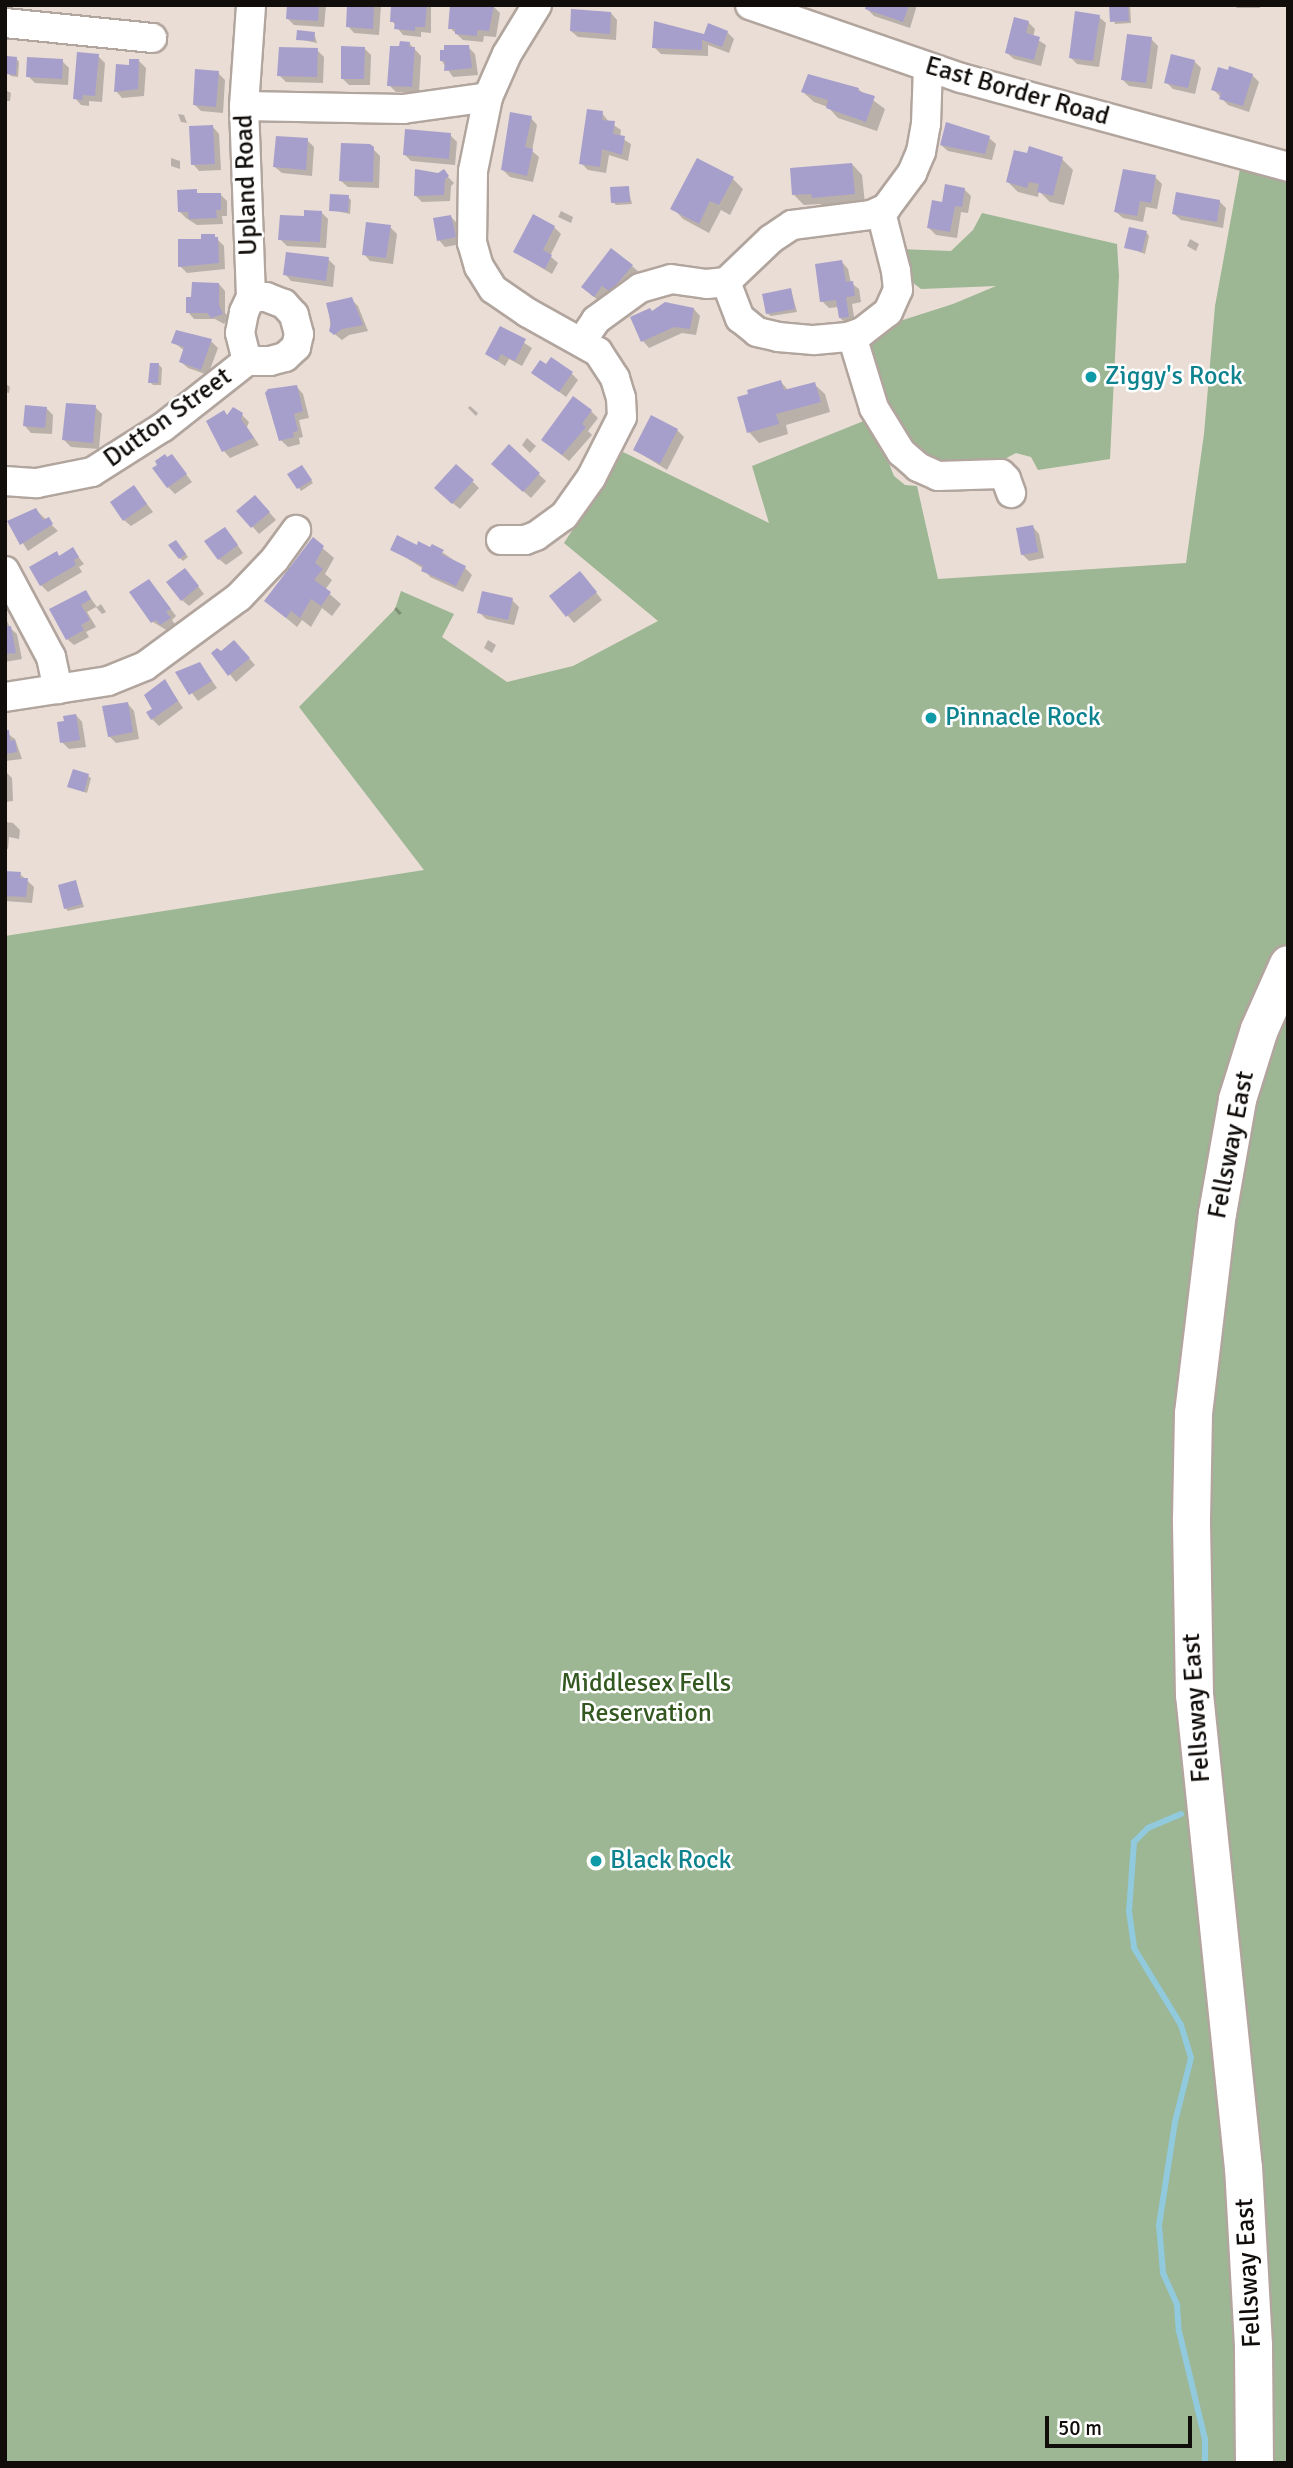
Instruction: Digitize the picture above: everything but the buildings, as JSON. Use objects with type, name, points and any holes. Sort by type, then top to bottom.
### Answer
[{"type":"main road","name":"Fellsway East","points":[[1254,2463],[1253,2345],[1243,2168],[1194,1695],[1192,1439],[1203,1314],[1237,1099],[1259,1029],[1288,964]]},
{"type":"street","name":"Upland Road","points":[[247,361],[241,343],[240,326],[251,297],[244,106],[251,5]]},
{"type":"street","points":[[501,540],[525,540],[536,536],[564,516],[592,478],[620,423],[622,405],[610,367],[598,352],[510,301],[486,282],[472,243],[471,202],[475,151],[488,97],[508,54],[537,5]]},
{"type":"street","name":"East Border Road","points":[[750,5],[928,68],[1287,163]]},
{"type":"street","points":[[5,23],[152,38]]},
{"type":"street","points":[[582,341],[596,320],[640,288],[671,279],[707,284],[726,282],[771,239],[792,225],[881,212],[892,202],[917,164],[926,124],[928,68]]},
{"type":"street","points":[[244,106],[403,109],[488,97]]},
{"type":"street","points":[[726,282],[740,318],[757,331],[803,340],[852,336],[888,312],[898,290],[881,212]]},
{"type":"street","points":[[247,361],[270,361],[285,357],[296,347],[299,334],[294,316],[284,304],[265,297],[251,297]]},
{"type":"street","points":[[852,336],[874,408],[901,452],[918,467],[937,476],[1001,474],[1011,493]]},
{"type":"street","name":"Dutton Street","points":[[5,481],[37,483],[92,472],[163,427],[247,361]]},
{"type":"street","points":[[5,697],[108,681],[145,666],[239,597],[275,559],[296,530]]},
{"type":"street","points":[[5,571],[51,657],[58,689]]},
{"type":"green space","name":"Middlesex Fells Reservation","points":[[1240,169],[1288,183],[1288,2463],[5,2463],[5,936],[424,870],[299,707],[395,609],[401,591],[454,614],[442,637],[507,682],[573,666],[658,621],[564,543],[623,452],[769,523],[752,466],[871,418],[894,476],[905,485],[917,486],[938,579],[1186,563],[1204,434],[1215,306]]},
{"type":"green space","points":[[982,213],[1117,244],[1119,276],[1110,459],[1038,470],[1031,457],[1016,453],[999,462],[922,466],[904,450],[863,340],[878,328],[953,304],[996,286],[921,289],[907,278],[899,249],[951,251],[973,230]]},
{"type":"waterway","points":[[1181,1814],[1148,1828],[1134,1842],[1129,1911],[1134,1948],[1181,2025],[1191,2058],[1175,2122],[1159,2225],[1163,2273],[1177,2305],[1179,2331],[1205,2439],[1205,2463]]},
{"type":"place","name":"Ziggy's Rock","points":[[1091,377]]},
{"type":"place","name":"Pinnacle Rock","points":[[931,718]]},
{"type":"place","name":"Black Rock","points":[[596,1861]]}]
